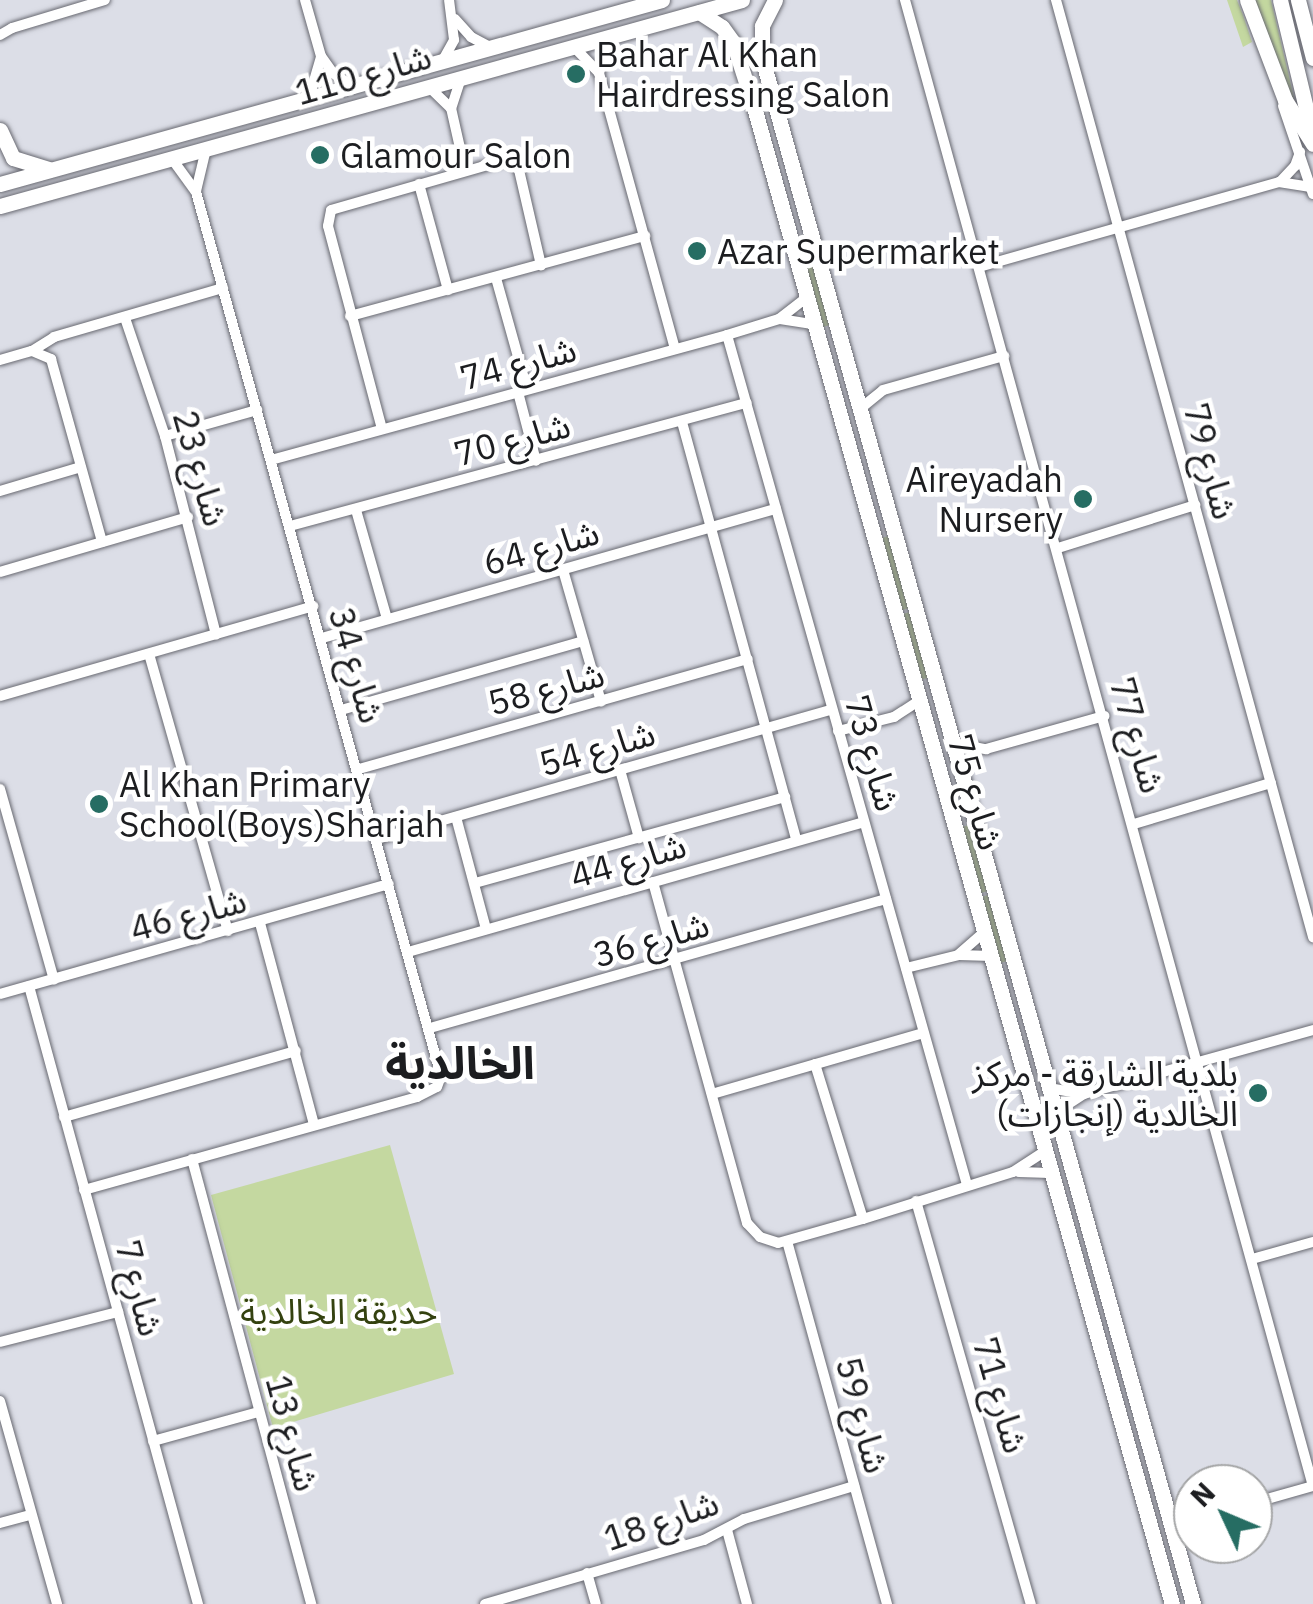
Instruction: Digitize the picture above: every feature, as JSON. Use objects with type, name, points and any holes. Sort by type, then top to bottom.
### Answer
[{"type":"street","points":[[0,35],[6,27],[105,0]]},
{"type":"street","points":[[305,0],[321,56],[333,73],[352,86]]},
{"type":"street","points":[[442,60],[454,40],[449,0]]},
{"type":"street","name":"شارع 110","points":[[0,184],[662,0]]},
{"type":"street","name":"شارع 110","points":[[0,206],[742,0]]},
{"type":"street","points":[[699,12],[722,27],[733,42],[745,30],[760,35],[776,0]]},
{"type":"street","name":"شارع 77","points":[[905,0],[1313,1486]]},
{"type":"street","name":"شارع 79","points":[[1056,0],[1313,937]]},
{"type":"street","points":[[1248,0],[1276,76],[1309,145]]},
{"type":"street","points":[[1279,182],[1312,190],[1309,145],[1280,0]]},
{"type":"street","points":[[1298,0],[1313,58]]},
{"type":"street","points":[[454,18],[471,36],[492,48]]},
{"type":"street","name":"شارع 75","points":[[760,35],[762,58],[1173,1533]]},
{"type":"street","points":[[600,73],[611,36]]},
{"type":"street","name":"شارع 75","points":[[733,42],[816,325],[1172,1604]]},
{"type":"street","points":[[574,47],[600,73],[675,348]]},
{"type":"street","points":[[309,98],[321,56]]},
{"type":"street","points":[[461,78],[451,108],[465,170]]},
{"type":"street","points":[[429,87],[451,108]]},
{"type":"street","points":[[0,130],[14,158],[52,170],[56,180],[34,188],[28,198]]},
{"type":"street","points":[[979,266],[1279,182],[1309,145]]},
{"type":"street","name":"شارع 34","points":[[196,192],[206,148]]},
{"type":"street","name":"شارع 34","points":[[84,1190],[433,1090],[440,1072],[196,192],[172,159]]},
{"type":"street","points":[[382,429],[350,316],[328,215],[336,207],[491,163],[510,167],[520,178],[541,265]]},
{"type":"street","points":[[419,184],[448,290]]},
{"type":"street","points":[[350,316],[646,236]]},
{"type":"street","points":[[496,278],[536,461]]},
{"type":"street","points":[[0,360],[32,351],[54,337],[223,288]]},
{"type":"street","name":"شارع 74","points":[[271,460],[728,335],[780,319],[807,297]]},
{"type":"street","name":"شارع 23","points":[[124,318],[165,436],[216,635]]},
{"type":"street","name":"شارع 74","points":[[780,319],[816,325]]},
{"type":"street","name":"شارع 73","points":[[728,335],[967,1185]]},
{"type":"street","points":[[32,351],[51,359],[102,542]]},
{"type":"street","points":[[829,372],[841,382],[850,404],[861,408],[882,390],[1004,356]]},
{"type":"street","points":[[853,380],[882,390]]},
{"type":"street","name":"شارع 70","points":[[290,526],[747,403]]},
{"type":"street","points":[[165,436],[257,410]]},
{"type":"street","points":[[682,422],[797,840]]},
{"type":"street","points":[[0,491],[81,467]]},
{"type":"street","points":[[1058,548],[1194,505]]},
{"type":"street","name":"شارع 64","points":[[322,638],[776,509]]},
{"type":"street","points":[[356,510],[387,619]]},
{"type":"street","points":[[0,572],[188,517]]},
{"type":"street","points":[[563,570],[601,702]]},
{"type":"street","points":[[0,696],[312,606]]},
{"type":"street","points":[[341,710],[584,641]]},
{"type":"street","points":[[149,654],[228,932]]},
{"type":"street","name":"شارع 58","points":[[358,769],[748,659]]},
{"type":"street","points":[[838,731],[894,717],[920,700],[932,706],[941,729],[953,740],[986,748]]},
{"type":"street","name":"شارع 54","points":[[377,839],[832,710]]},
{"type":"street","points":[[961,768],[986,748],[1104,716]]},
{"type":"street","points":[[894,717],[925,720]]},
{"type":"street","points":[[620,770],[639,838]]},
{"type":"street","points":[[1134,824],[1271,783]]},
{"type":"street","points":[[0,789],[54,980]]},
{"type":"street","points":[[475,883],[786,798]]},
{"type":"street","points":[[456,817],[486,930]]},
{"type":"street","name":"شارع 44","points":[[408,952],[864,822]]},
{"type":"street","points":[[652,882],[748,1223],[768,1242],[787,1241],[1014,1172],[1045,1152],[1057,1158],[1067,1185],[1078,1192]]},
{"type":"street","name":"شارع 46","points":[[0,994],[389,884]]},
{"type":"street","name":"شارع 36","points":[[430,1028],[886,899]]},
{"type":"street","points":[[260,922],[314,1125]]},
{"type":"street","points":[[959,954],[984,932]]},
{"type":"street","points":[[906,968],[959,954],[991,956]]},
{"type":"street","name":"شارع 7","points":[[29,986],[198,1604]]},
{"type":"street","points":[[1028,1082],[1036,1085],[1046,1110],[1056,1112],[1084,1094],[1313,1030]]},
{"type":"street","points":[[712,1094],[923,1033]]},
{"type":"street","points":[[64,1116],[296,1051]]},
{"type":"street","points":[[815,1064],[863,1219]]},
{"type":"street","points":[[1049,1088],[1084,1094]]},
{"type":"street","name":"شارع 13","points":[[192,1160],[311,1604]]},
{"type":"street","points":[[1014,1172],[1050,1174]]},
{"type":"street","name":"شارع 71","points":[[916,1202],[1032,1604]]},
{"type":"street","name":"شارع 59","points":[[787,1241],[887,1604]]},
{"type":"street","points":[[1252,1258],[1313,1242]]},
{"type":"street","points":[[0,1342],[118,1312]]},
{"type":"street","points":[[0,1400],[57,1604]]},
{"type":"street","points":[[153,1441],[258,1412]]},
{"type":"street","name":"شارع 18","points":[[489,1603],[854,1486]]},
{"type":"street","points":[[1273,1498],[1313,1486]]},
{"type":"street","points":[[1142,1495],[1154,1504],[1162,1533],[1173,1533]]},
{"type":"street","points":[[0,1523],[30,1515]]},
{"type":"street","points":[[726,1530],[747,1604]]},
{"type":"street","name":"شارع 75","points":[[1182,1564],[1193,1604]]},
{"type":"street","points":[[588,1574],[596,1604]]},
{"type":"green space","points":[[1227,0],[1237,0],[1243,15],[1252,42],[1243,47]]},
{"type":"green space","points":[[1255,0],[1271,0],[1298,115]]},
{"type":"green space","points":[[812,259],[830,325],[823,327],[805,261]]},
{"type":"green space","points":[[889,536],[909,608],[902,610],[882,538]]},
{"type":"green space","points":[[910,612],[928,678],[922,679],[903,614]]},
{"type":"green space","points":[[969,825],[988,891],[981,893],[962,827]]},
{"type":"green space","points":[[988,895],[1007,961],[1000,963],[982,897]]},
{"type":"green space","name":"حديقة الخالدية","points":[[390,1145],[454,1374],[273,1428],[211,1195]]},
{"type":"place","name":"Bahar Al Khan Hairdressing Salon","points":[[576,74]]},
{"type":"place","name":"Glamour Salon","points":[[320,155]]},
{"type":"place","name":"Azar Supermarket","points":[[697,251]]},
{"type":"place","name":"Aireyadah Nursery","points":[[1083,499]]},
{"type":"place","name":"Al Khan Primary School(Boys)Sharjah","points":[[99,804]]},
{"type":"place","name":"بلدية الشارقة - مركز الخالدية (إنجازات)","points":[[1258,1093]]},
{"type":"district","name":"الخالدية","points":[[460,1063]]}]
